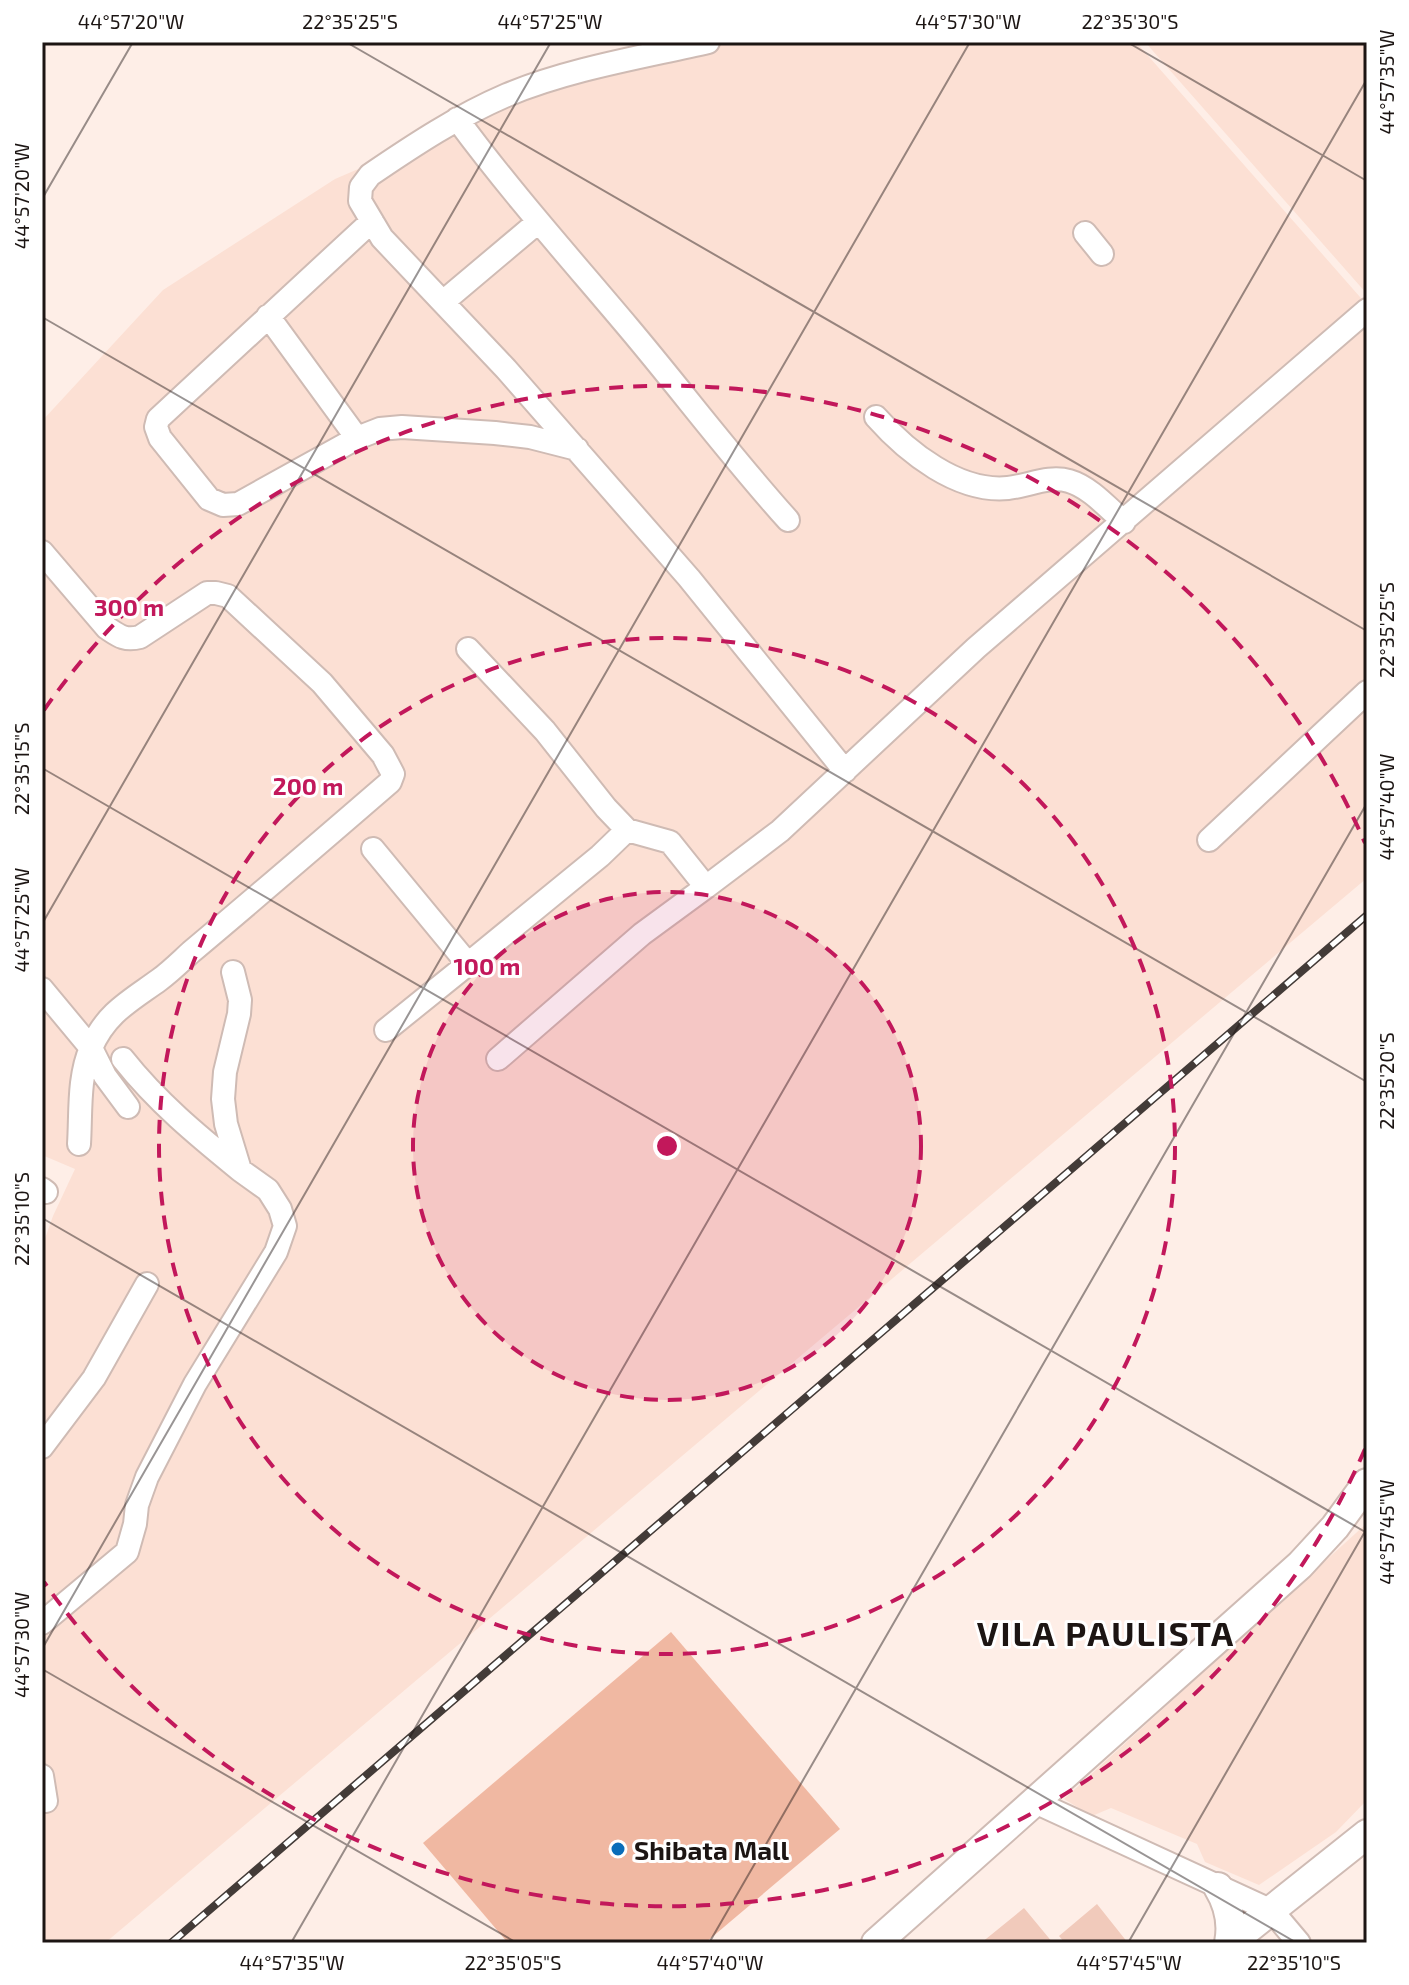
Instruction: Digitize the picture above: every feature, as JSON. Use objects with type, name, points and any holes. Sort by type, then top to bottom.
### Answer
[{"type":"main road","points":[[876,1943],[1300,1565],[1335,1527],[1367,1483]]},
{"type":"main road","points":[[1229,1943],[1367,1834]]},
{"type":"main road","points":[[1218,1887],[1229,1910],[1229,1943]]},
{"type":"street","points":[[708,42],[550,80],[509,95],[457,119],[370,175],[361,187],[360,201],[382,238],[577,449],[689,578],[845,771]]},
{"type":"street","points":[[457,119],[506,186],[788,520]]},
{"type":"street","points":[[372,221],[158,419],[156,427],[160,438],[209,499],[223,505],[238,504],[357,438],[380,429],[455,429],[530,437],[577,449]]},
{"type":"street","points":[[443,302],[538,222]]},
{"type":"street","points":[[1085,233],[1102,254]]},
{"type":"street","points":[[498,1059],[642,934],[780,831],[976,648],[1367,310]]},
{"type":"street","points":[[268,316],[357,438]]},
{"type":"street","points":[[876,417],[912,453],[967,482],[995,489],[1044,480],[1069,481],[1090,492],[1124,522]]},
{"type":"street","points":[[42,552],[107,628],[120,637],[140,637],[207,593],[228,596],[322,683],[383,755],[393,774],[390,782],[158,980],[125,1002],[110,1017],[91,1048],[82,1081],[79,1144]]},
{"type":"street","points":[[468,649],[545,731],[627,830],[670,842],[706,887]]},
{"type":"street","points":[[1209,840],[1367,692]]},
{"type":"street","points":[[386,1030],[600,856],[627,830]]},
{"type":"street","points":[[373,849],[468,964]]},
{"type":"street","points":[[233,972],[240,1000],[239,1014],[225,1072],[223,1099],[226,1124],[240,1170]]},
{"type":"street","points":[[42,989],[91,1048],[105,1076],[128,1107]]},
{"type":"street","points":[[42,1623],[127,1552],[137,1505],[147,1477],[195,1384],[276,1252],[285,1226],[280,1209],[268,1190],[179,1121],[149,1092],[123,1059]]},
{"type":"street","points":[[42,1447],[94,1378],[147,1284]]},
{"type":"street","points":[[42,1776],[46,1801]]},
{"type":"street","points":[[1035,1802],[1272,1911],[1299,1943]]},
{"type":"shaded area","points":[[654,42],[1136,42],[1367,305],[1367,878],[105,1943],[42,1943],[42,1247],[75,1169],[42,1155],[42,421],[163,290],[335,179]]},
{"type":"shaded area","points":[[1145,42],[1367,42],[1367,294]]},
{"type":"shaded area","points":[[1367,1523],[1367,1800],[1336,1832],[1259,1885],[1205,1862],[1197,1844],[1111,1808],[1092,1816],[1064,1799]]},
{"type":"shaded area","points":[[1097,1904],[1128,1943],[1065,1943],[1059,1936]]},
{"type":"shaded area","points":[[1024,1908],[1053,1943],[981,1943]]},
{"type":"building","points":[[671,1632],[840,1829],[705,1943],[508,1943],[423,1843]]},
{"type":"railway","points":[[171,1943],[1367,915]]},
{"type":"place","name":"Shibata Mall","points":[[618,1849]]},
{"type":"district","name":"VILA PAULISTA","points":[[1106,1632]]}]
